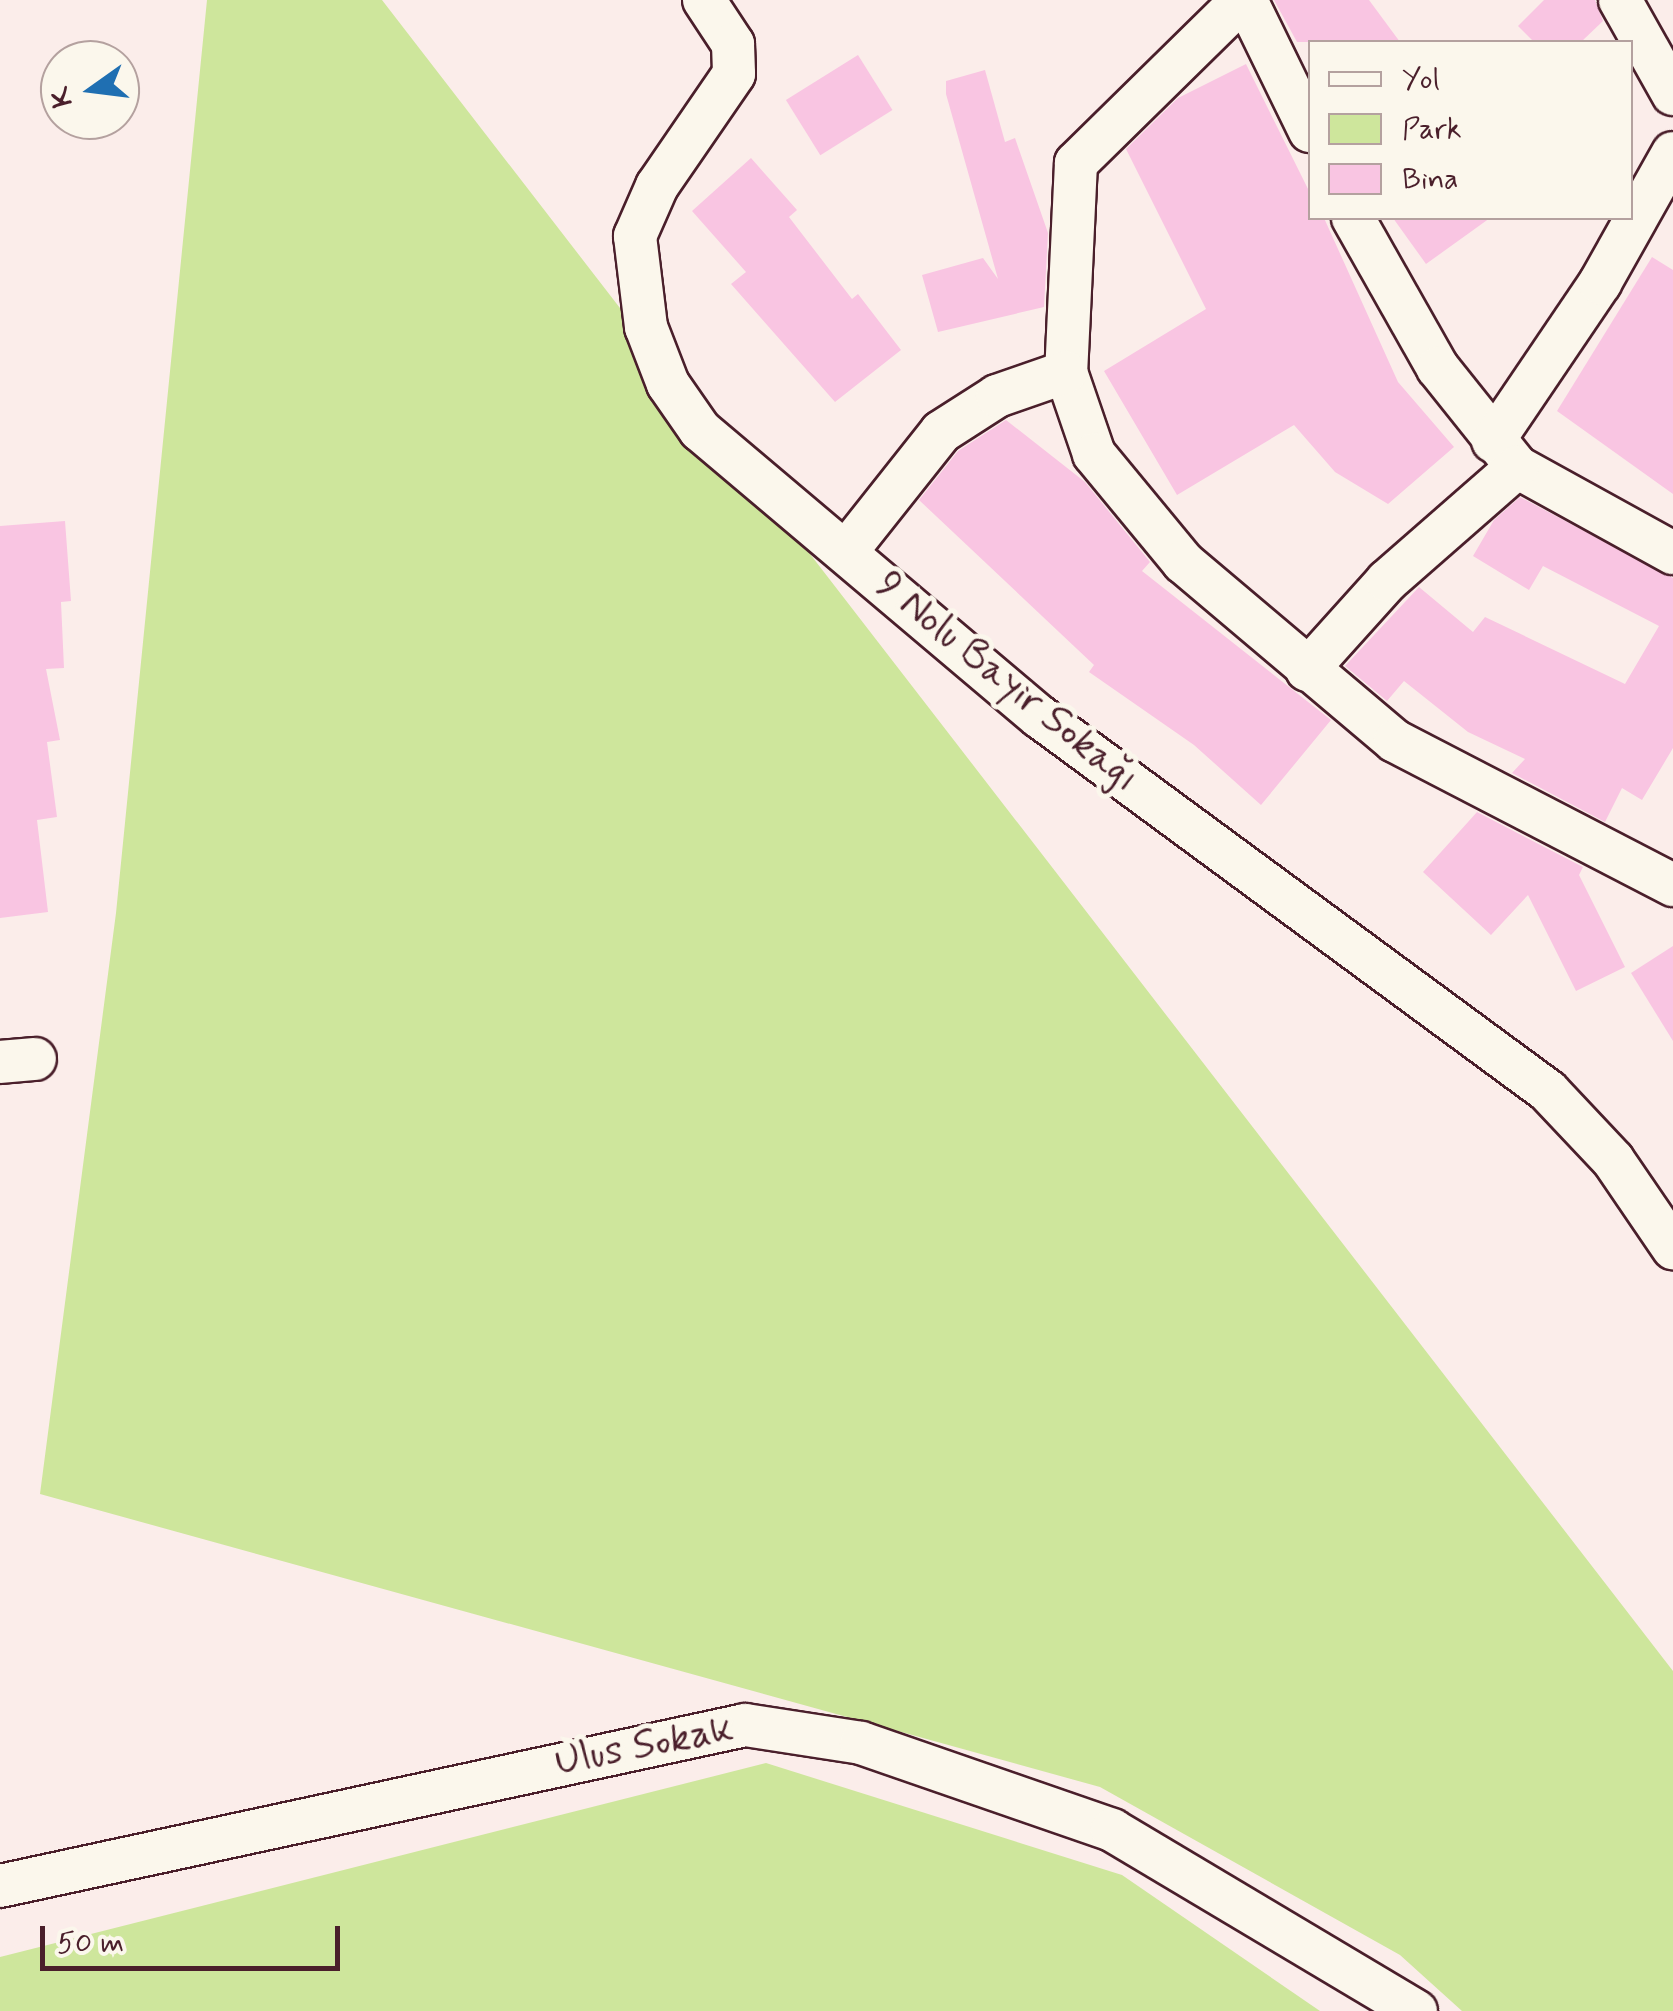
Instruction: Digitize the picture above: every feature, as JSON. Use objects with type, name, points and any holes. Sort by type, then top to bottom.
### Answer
[{"type":"street","name":"9 Nolu Bayir Sokağı","points":[[704,0],[733,44],[734,74],[656,186],[635,236],[646,326],[668,384],[700,430],[758,486],[846,552],[1078,746],[1548,1091],[1667,1220]]},
{"type":"street","points":[[1308,127],[1244,0],[1076,163],[1066,372],[1094,454],[1183,562],[1396,741],[1673,886]]},
{"type":"street","points":[[1620,0],[1673,94]]},
{"type":"street","points":[[1307,670],[1505,454],[1673,152]]},
{"type":"street","points":[[1354,220],[1438,368],[1505,454],[1673,553]]},
{"type":"street","points":[[846,552],[941,432],[996,396],[1066,372]]},
{"type":"street","name":"Ulus Sokak","points":[[0,1886],[744,1725],[860,1743],[1112,1830],[1416,2011]]},
{"type":"green space","points":[[207,0],[382,0],[1673,1671],[1673,2011],[1462,2011],[1400,1955],[1100,1787],[40,1494],[116,913]]},
{"type":"green space","points":[[766,1763],[1122,1875],[1320,2011],[0,2011],[0,1957]]},
{"type":"building","points":[[1274,0],[1369,0],[1399,40],[1308,40],[1297,42]]},
{"type":"building","points":[[1544,0],[1595,0],[1603,21],[1583,40],[1532,40],[1518,26]]},
{"type":"building","points":[[858,55],[892,110],[820,155],[786,100]]},
{"type":"building","points":[[1246,64],[1308,189],[1308,220],[1325,220],[1398,382],[1454,447],[1388,504],[1335,472],[1294,425],[1177,495],[1104,371],[1206,309],[1126,149],[1178,98]]},
{"type":"building","points":[[985,70],[1005,142],[1015,138],[1048,233],[1044,307],[938,332],[922,275],[983,258],[998,279],[946,94],[946,81]]},
{"type":"building","points":[[751,158],[797,210],[789,217],[852,299],[858,294],[901,350],[835,402],[731,284],[746,272],[692,211]]},
{"type":"building","points":[[1394,220],[1487,220],[1426,264]]},
{"type":"building","points":[[1652,257],[1673,270],[1673,494],[1557,411]]},
{"type":"building","points":[[1006,420],[1085,482],[1150,562],[1142,571],[1331,720],[1261,805],[1194,745],[1089,672],[1094,665],[919,500],[958,451]]},
{"type":"building","points":[[1520,497],[1673,578],[1673,748],[1642,800],[1622,788],[1605,822],[1512,773],[1525,759],[1468,732],[1404,681],[1387,701],[1345,666],[1419,587],[1473,632],[1485,617],[1625,684],[1659,626],[1543,566],[1529,590],[1473,556],[1494,520]]},
{"type":"building","points":[[65,521],[71,601],[61,602],[64,668],[46,669],[60,740],[47,742],[57,817],[37,820],[48,912],[0,918],[0,526]]},
{"type":"building","points":[[1477,812],[1583,867],[1579,875],[1625,967],[1576,991],[1528,895],[1491,935],[1423,872]]},
{"type":"building","points":[[1673,946],[1673,1041],[1631,973]]}]
